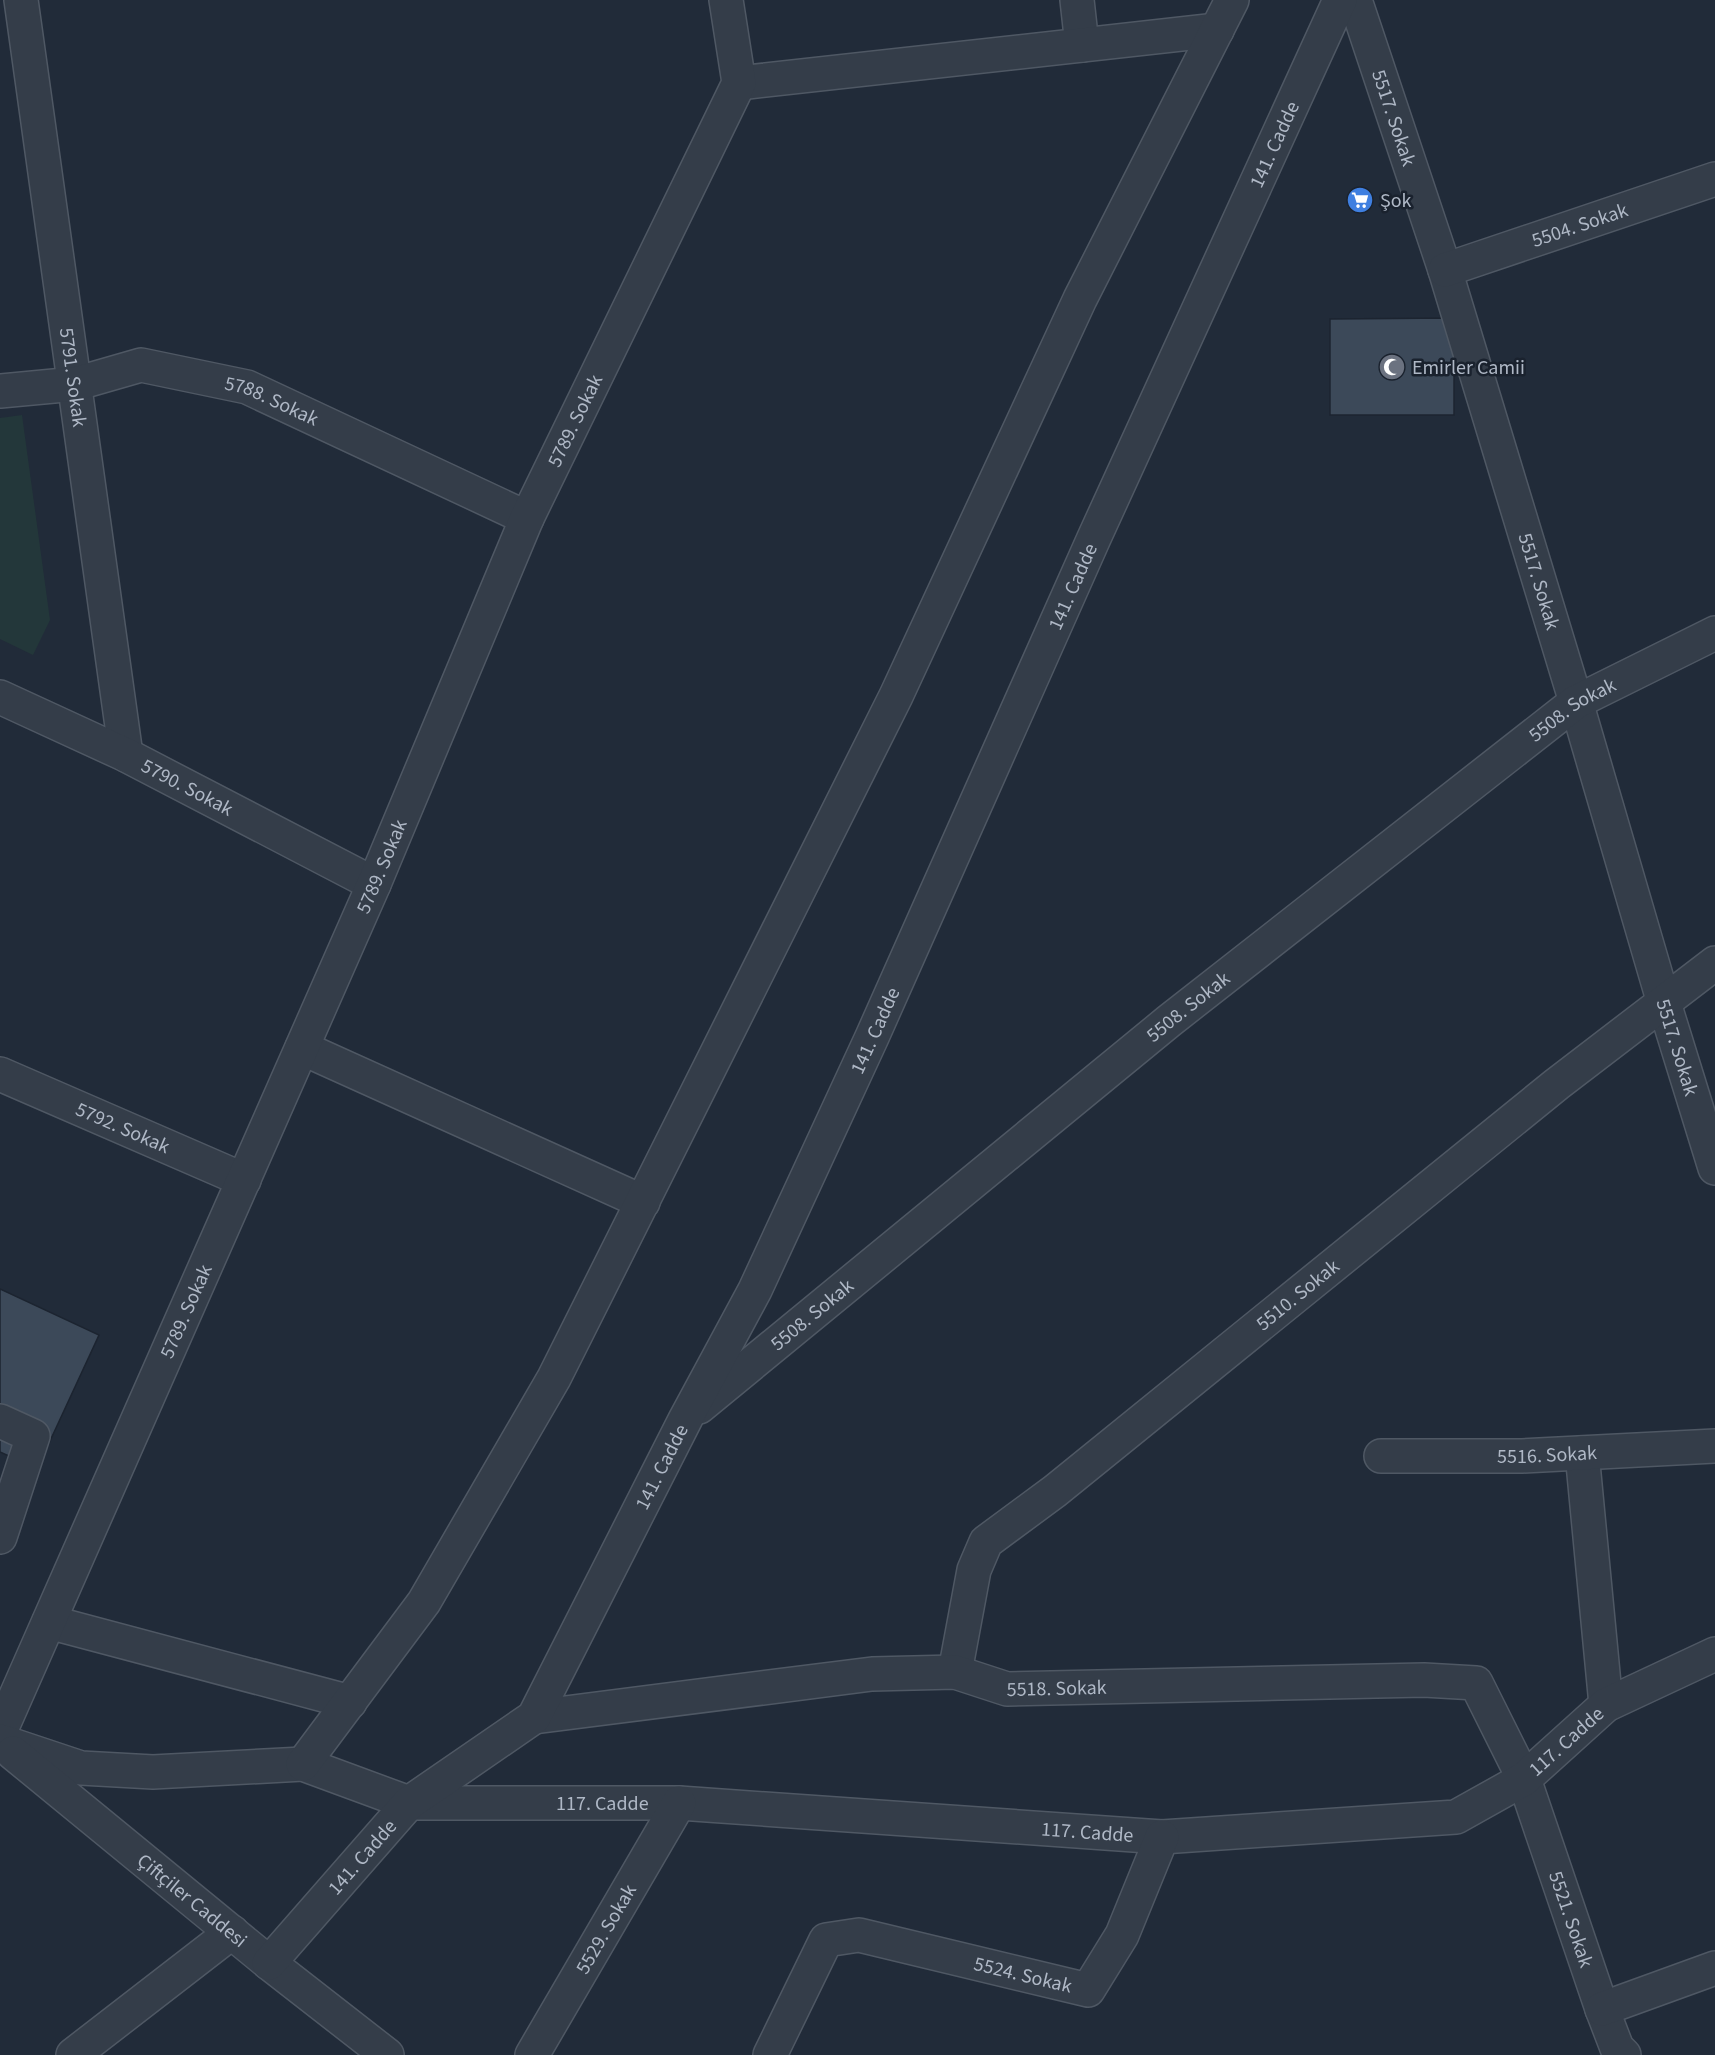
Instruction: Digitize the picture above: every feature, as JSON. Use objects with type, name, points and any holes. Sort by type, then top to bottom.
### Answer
[{"type":"street","name":"5791. Sokak","points":[[21,0],[126,755]]},
{"type":"street","points":[[726,0],[739,83],[1217,30]]},
{"type":"street","points":[[1077,0],[1083,45]]},
{"type":"street","points":[[303,1764],[424,1602],[554,1377],[896,696],[1080,299],[1232,0]]},
{"type":"street","name":"141. Cadde","points":[[269,1963],[409,1803],[534,1717],[686,1418],[755,1290],[843,1100],[1099,527],[1340,0]]},
{"type":"street","name":"5517. Sokak","points":[[1355,0],[1445,270],[1715,1168]]},
{"type":"street","name":"5789. Sokak","points":[[0,1732],[374,884],[527,518],[739,83]]},
{"type":"street","name":"5504. Sokak","points":[[1445,270],[1715,179]]},
{"type":"street","name":"5788. Sokak","points":[[0,390],[75,384],[141,365],[247,387],[527,518]]},
{"type":"street","name":"5508. Sokak","points":[[686,1418],[1169,1021],[1576,702],[1715,633]]},
{"type":"street","name":"5790. Sokak","points":[[0,697],[126,755],[374,884]]},
{"type":"street","name":"5510. Sokak","points":[[955,1672],[974,1570],[986,1542],[1055,1491],[1557,1084],[1715,963]]},
{"type":"street","points":[[302,1048],[642,1202]]},
{"type":"street","name":"5792. Sokak","points":[[0,1074],[244,1180]]},
{"type":"street","points":[[0,1421],[33,1436],[0,1537]]},
{"type":"street","name":"5516. Sokak","points":[[1381,1456],[1522,1456],[1715,1446]]},
{"type":"street","points":[[1582,1453],[1606,1705]]},
{"type":"street","points":[[49,1622],[350,1702]]},
{"type":"street","name":"117. Cadde","points":[[409,1803],[679,1803],[1162,1838],[1456,1817],[1524,1779],[1606,1705],[1715,1654]]},
{"type":"street","name":"5518. Sokak","points":[[534,1717],[872,1674],[955,1672],[1007,1689],[1412,1680],[1476,1683],[1524,1779]]},
{"type":"street","points":[[0,1742],[81,1768],[153,1772],[303,1764],[409,1803]]},
{"type":"street","name":"Çiftçiler Caddesi","points":[[0,1742],[269,1963],[387,2055]]},
{"type":"street","name":"5521. Sokak","points":[[1524,1779],[1617,2053]]},
{"type":"street","name":"5529. Sokak","points":[[532,2055],[679,1803]]},
{"type":"street","name":"5524. Sokak","points":[[770,2055],[826,1940],[860,1935],[1088,1990],[1122,1935],[1162,1838]]},
{"type":"street","points":[[73,2055],[232,1932]]},
{"type":"street","points":[[1602,2009],[1715,1968]]},
{"type":"green space","points":[[22,415],[50,620],[33,655],[0,639],[0,418]]},
{"type":"building","name":"Emirler Camii","points":[[1454,318],[1454,415],[1330,415],[1330,319]]},
{"type":"building","points":[[0,1289],[99,1335],[37,1469],[0,1452]]},
{"type":"place","name":"Şok","points":[[1360,200]]},
{"type":"place","name":"Emirler Camii","points":[[1392,367]]}]
